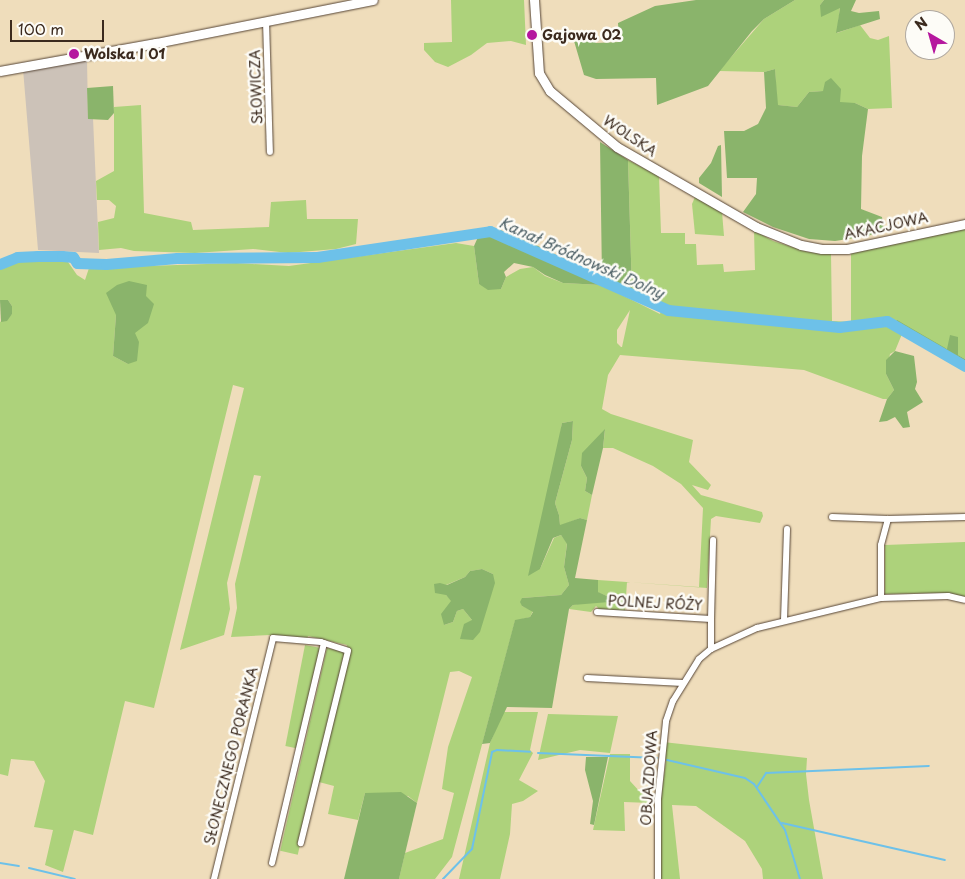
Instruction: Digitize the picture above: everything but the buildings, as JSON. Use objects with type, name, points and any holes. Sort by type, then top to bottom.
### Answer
[{"type":"street","points":[[0,71],[373,0]]},
{"type":"street","name":"WOLSKA","points":[[534,0],[539,73],[550,91],[617,147],[750,223],[784,239]]},
{"type":"street","name":"SŁOWICZA","points":[[266,21],[270,152]]},
{"type":"street","name":"AKACJOWA","points":[[784,239],[822,249],[847,249],[965,224]]},
{"type":"street","points":[[832,517],[888,519],[965,517]]},
{"type":"street","points":[[881,598],[881,545],[888,519]]},
{"type":"street","points":[[784,620],[787,530]]},
{"type":"street","points":[[710,618],[713,540]]},
{"type":"street","name":"OBJAZDOWA","points":[[658,879],[658,799],[666,721],[673,701],[699,659],[712,649],[757,628],[881,598],[948,596],[965,600]]},
{"type":"street","name":"POLNEJ RÓŻY","points":[[597,612],[710,618],[712,649]]},
{"type":"street","name":"SŁONECZNEGO PORANKA","points":[[214,879],[273,638],[324,643]]},
{"type":"street","points":[[272,863],[324,643],[348,651],[301,843]]},
{"type":"street","points":[[587,678],[683,683]]},
{"type":"shaded area","points":[[87,58],[88,118],[93,118],[99,253],[38,250],[23,69]]},
{"type":"green space","points":[[451,0],[524,0],[526,45],[511,41],[487,43],[471,55],[448,67],[435,62],[424,50],[424,43],[452,42]]},
{"type":"green space","points":[[696,0],[795,0],[764,19],[752,31],[708,86],[657,105],[656,78],[596,79],[584,75],[574,41],[589,35],[596,43],[619,42],[618,23],[655,6]]},
{"type":"green space","points":[[795,0],[824,0],[820,5],[840,7],[837,33],[860,25],[870,38],[878,40],[889,36],[892,108],[868,109],[855,103],[839,103],[823,91],[809,92],[797,107],[777,105],[775,69],[764,72],[719,71],[764,19]]},
{"type":"green space","points":[[824,0],[856,0],[851,11],[859,13],[879,11],[880,19],[836,33],[840,8],[821,17],[820,5]]},
{"type":"green space","points":[[775,69],[778,105],[797,107],[809,92],[823,91],[825,82],[831,78],[841,89],[840,102],[855,103],[868,109],[862,156],[861,209],[882,217],[884,230],[868,236],[835,241],[809,239],[773,227],[743,212],[756,194],[757,178],[727,178],[724,131],[744,131],[758,124],[766,108],[764,72]]},
{"type":"green space","points":[[113,86],[114,113],[108,120],[88,119],[87,88]]},
{"type":"green space","points":[[141,105],[144,213],[191,222],[193,230],[269,227],[271,202],[306,200],[307,219],[358,219],[356,244],[336,249],[288,253],[253,249],[195,253],[134,251],[121,248],[99,250],[98,222],[114,218],[116,206],[109,200],[97,200],[96,181],[114,171],[114,107]]},
{"type":"green space","points":[[600,142],[628,160],[632,292],[603,278],[602,285],[563,283],[533,267],[514,263],[504,272],[506,277],[501,289],[488,290],[479,284],[474,246],[482,228],[498,229],[530,242],[602,278]]},
{"type":"green space","points":[[721,145],[722,197],[699,183],[699,178],[711,163],[718,146]]},
{"type":"green space","points":[[628,160],[659,176],[661,233],[685,233],[685,244],[696,244],[697,265],[723,264],[724,272],[755,270],[754,230],[773,241],[808,252],[831,253],[832,321],[851,322],[851,253],[965,228],[965,359],[947,349],[892,328],[902,334],[895,351],[890,354],[886,374],[894,390],[887,399],[804,370],[620,355],[608,375],[602,409],[611,414],[693,440],[689,462],[711,485],[708,490],[692,485],[701,495],[762,512],[763,516],[760,523],[716,516],[711,519],[707,588],[629,582],[699,587],[703,508],[681,484],[653,466],[613,448],[603,448],[605,430],[581,466],[587,478],[585,491],[592,495],[587,520],[580,518],[560,526],[555,503],[572,440],[573,421],[562,423],[540,569],[554,538],[561,535],[567,543],[564,567],[569,585],[561,595],[522,598],[522,606],[533,611],[530,617],[515,621],[452,857],[435,879],[399,879],[405,853],[443,839],[454,793],[442,789],[448,747],[472,677],[459,671],[450,672],[417,803],[408,796],[365,793],[358,820],[328,814],[334,786],[319,782],[347,645],[308,636],[307,640],[270,635],[231,637],[237,608],[235,584],[261,476],[254,475],[227,583],[230,609],[224,635],[180,650],[244,388],[233,385],[154,708],[125,701],[93,835],[74,830],[63,872],[45,865],[53,830],[34,827],[45,781],[34,761],[11,759],[8,776],[0,774],[0,322],[12,314],[12,306],[8,300],[0,300],[0,268],[16,261],[68,262],[77,275],[85,280],[89,268],[236,263],[289,266],[456,243],[474,246],[479,284],[501,289],[506,277],[520,269],[533,267],[545,276],[563,283],[602,285],[660,314],[663,305],[632,292]],"holes":[[[630,310],[622,347],[621,347],[617,343],[617,330]],[[116,315],[128,364],[113,356]],[[482,569],[493,574],[473,639],[472,620],[463,609],[457,611],[453,622],[444,625],[452,601],[446,595],[446,585],[465,577],[470,571]]]},
{"type":"green space","points":[[695,197],[722,212],[724,236],[695,234],[692,204]]},
{"type":"green space","points":[[129,281],[147,285],[146,296],[154,304],[148,323],[135,333],[139,342],[137,361],[128,364],[113,356],[116,315],[106,293],[117,285]]},
{"type":"green space","points":[[0,300],[8,300],[12,306],[12,314],[7,321],[1,322]]},
{"type":"green space","points":[[897,320],[947,349],[950,335],[958,337],[958,355],[965,359],[965,371],[892,328]]},
{"type":"green space","points":[[895,351],[914,356],[917,382],[915,389],[923,402],[907,412],[910,427],[903,428],[895,417],[879,422],[887,399],[894,390],[886,374],[886,360]]},
{"type":"green space","points":[[573,421],[572,440],[555,503],[560,525],[580,518],[587,520],[575,578],[598,580],[598,592],[609,597],[609,602],[573,605],[569,609],[552,708],[507,707],[490,743],[482,744],[515,620],[530,617],[533,612],[522,606],[520,602],[522,598],[561,595],[569,585],[564,567],[567,544],[561,535],[553,538],[540,569],[528,576],[562,423]]},
{"type":"green space","points":[[605,429],[603,448],[592,495],[585,491],[587,478],[581,466],[582,453]]},
{"type":"green space","points":[[965,542],[965,597],[942,593],[885,594],[885,545]]},
{"type":"green space","points":[[482,569],[493,574],[495,583],[480,632],[473,640],[460,639],[464,624],[472,620],[463,609],[457,611],[453,622],[444,625],[441,614],[451,601],[446,595],[435,593],[434,584],[447,585],[465,577],[470,571]]},
{"type":"green space","points":[[598,580],[627,582],[625,611],[600,610],[596,606],[591,612],[569,609],[573,605],[609,597],[597,592]]},
{"type":"green space","points":[[305,645],[320,648],[300,749],[285,746]]},
{"type":"green space","points":[[327,648],[345,652],[298,855],[280,851]]},
{"type":"green space","points":[[503,712],[538,712],[530,750],[533,753],[519,780],[538,791],[523,801],[512,804],[510,834],[500,879],[459,879],[490,743]]},
{"type":"green space","points":[[548,714],[618,716],[610,753],[580,750],[538,760]]},
{"type":"green space","points":[[663,742],[807,758],[806,774],[809,800],[823,879],[763,879],[762,869],[745,841],[696,806],[672,805],[680,879],[660,879],[660,805],[666,761]]},
{"type":"green space","points":[[610,754],[630,754],[630,781],[641,793],[651,795],[651,803],[624,802],[625,831],[593,830]]},
{"type":"green space","points":[[586,757],[608,757],[594,825],[590,824],[593,801],[585,770]]},
{"type":"green space","points":[[401,792],[417,803],[399,879],[344,879],[365,793]]},
{"type":"waterway","name":"Kanał Bródnowski Dolny","points":[[0,264],[17,257],[38,256],[73,257],[77,263],[106,264],[177,258],[317,257],[490,231],[668,310],[839,327],[887,321],[965,366]]},
{"type":"waterway","points":[[443,879],[472,849],[492,752],[497,750],[530,752]]},
{"type":"waterway","points":[[538,753],[657,758]]},
{"type":"waterway","points":[[667,760],[745,778],[754,784],[785,830],[800,879]]},
{"type":"waterway","points":[[757,787],[766,773],[929,766]]},
{"type":"waterway","points":[[782,823],[945,860]]},
{"type":"waterway","points":[[0,863],[19,866]]},
{"type":"waterway","points":[[29,868],[75,879]]},
{"type":"place","name":"Gajowa 02","points":[[532,35]]},
{"type":"place","name":"Wolska I 01","points":[[74,54]]}]
